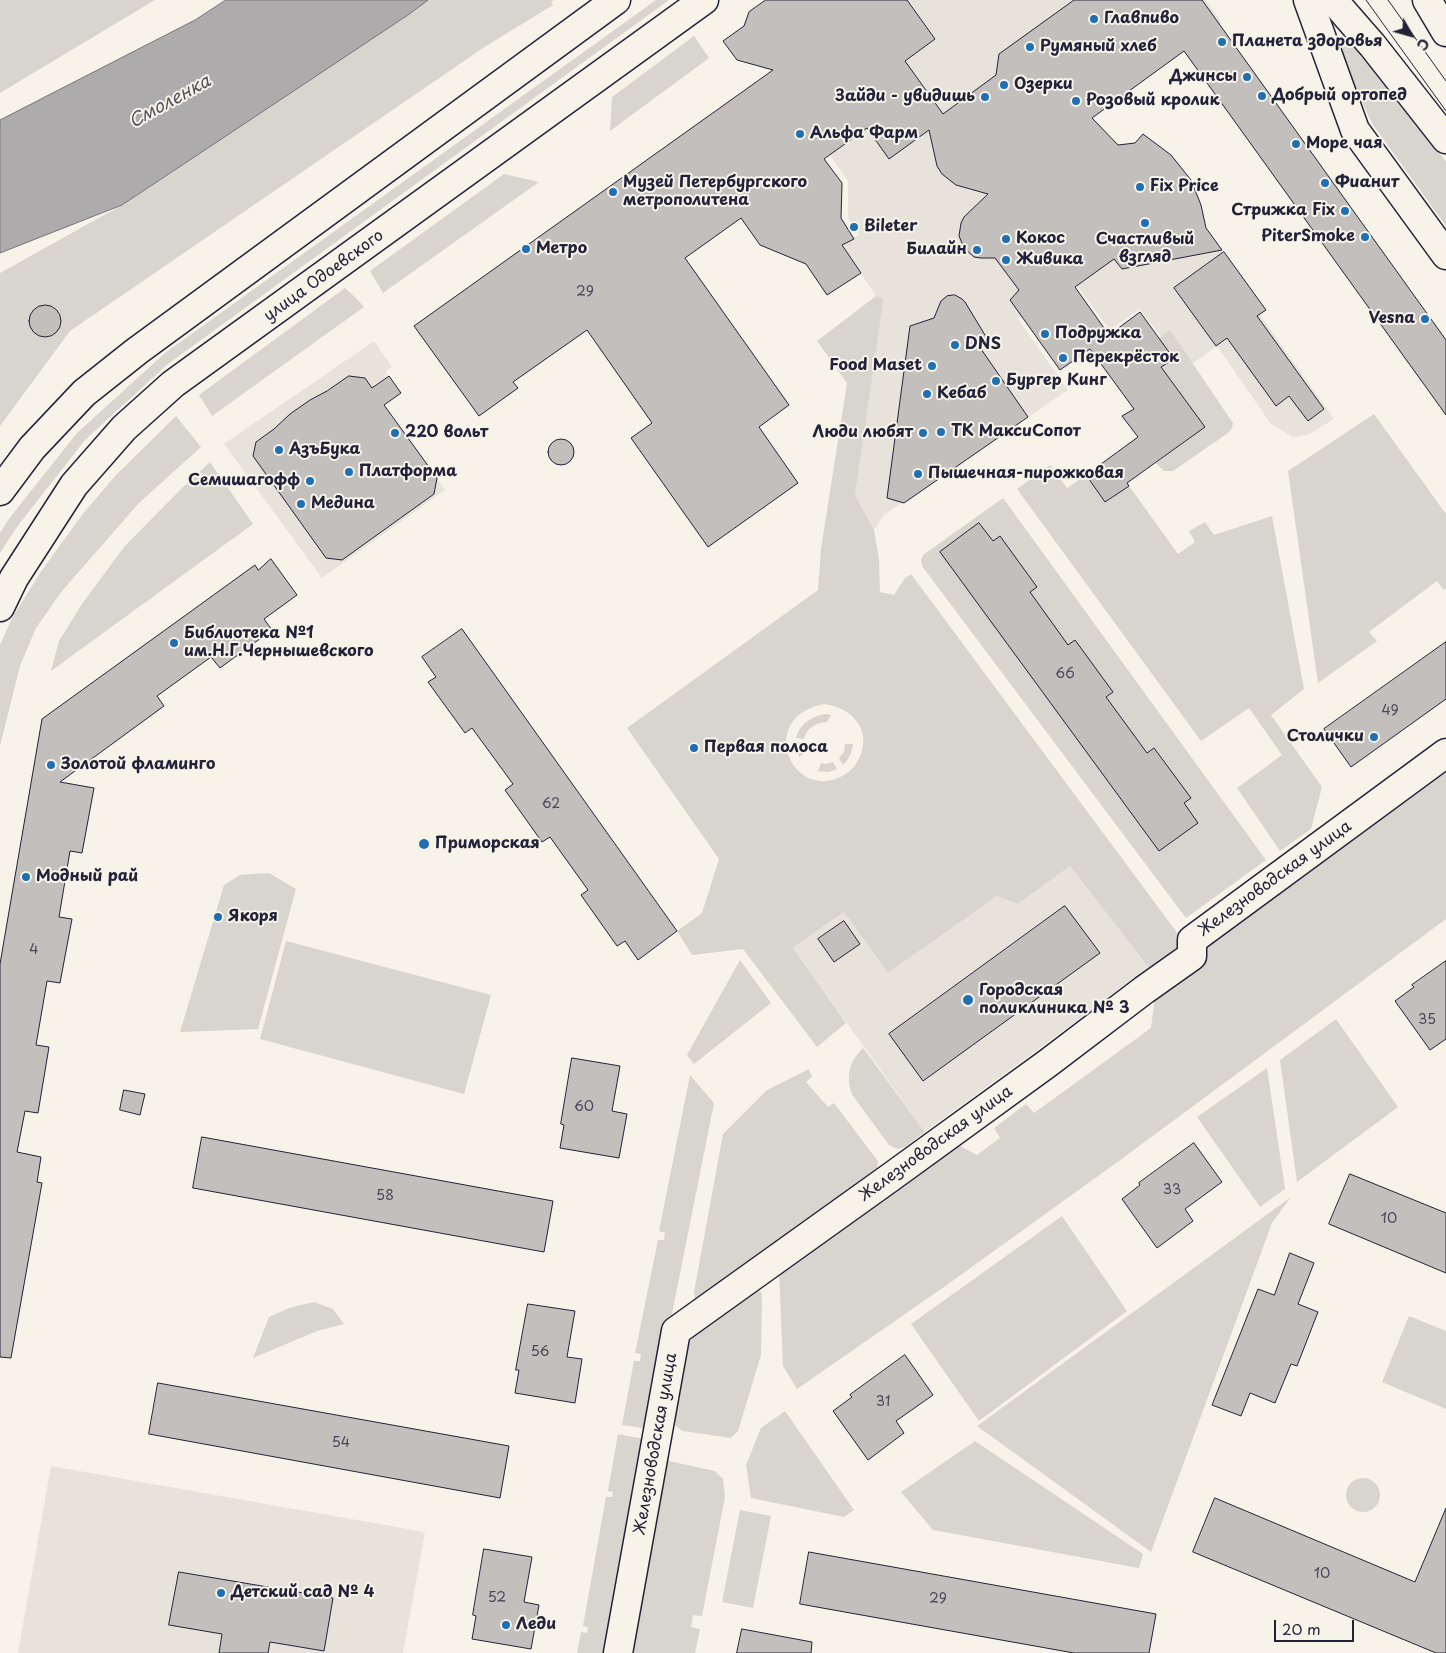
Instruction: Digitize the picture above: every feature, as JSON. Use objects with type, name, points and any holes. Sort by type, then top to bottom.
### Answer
[{"type":"street","points":[[0,491],[32,448],[84,393],[136,350],[616,0]]},
{"type":"street","name":"улица Одоевского","points":[[0,607],[14,578],[74,486],[124,428],[173,384],[704,0]]},
{"type":"street","points":[[1308,0],[1356,130],[1446,255]]},
{"type":"street","points":[[1332,0],[1373,46],[1446,139]]},
{"type":"street","points":[[1427,0],[1446,32]]},
{"type":"street","name":"Железноводская улица","points":[[618,1653],[676,1331],[891,1177],[1192,956],[1192,940],[1446,754]]},
{"type":"shaded area","points":[[0,0],[155,0],[0,93]]},
{"type":"shaded area","points":[[417,0],[554,0],[551,2],[553,5],[486,46],[70,331],[0,426],[0,273],[122,205]]},
{"type":"shaded area","points":[[656,0],[669,0],[168,364],[85,440],[16,528],[0,553],[0,533],[8,520],[77,433],[165,353]]},
{"type":"shaded area","points":[[908,0],[1206,0],[1222,23],[1015,174],[1107,134],[1118,145],[1135,143],[1143,134],[1171,155],[1191,180],[1201,205],[1206,228],[1266,310],[1260,315],[1334,419],[1308,435],[1293,437],[1271,424],[1217,346],[1185,369],[1140,309],[1110,330],[1072,279],[1018,319],[1068,390],[884,515],[874,530],[855,495],[883,299],[876,296],[842,245],[859,235],[848,219],[848,181],[830,155],[867,128],[889,159],[935,103],[905,61],[935,39]]},
{"type":"shaded area","points":[[694,36],[709,58],[610,131],[612,97]]},
{"type":"shaded area","points":[[1344,37],[1411,113],[1446,162],[1446,226],[1373,125],[1342,61],[1339,44],[1340,39]]},
{"type":"shaded area","points":[[504,174],[539,182],[383,293],[370,271]]},
{"type":"shaded area","points":[[345,288],[364,307],[212,416],[199,395]]},
{"type":"shaded area","points":[[876,296],[883,298],[855,495],[874,530],[879,559],[880,592],[894,595],[905,578],[911,574],[1184,942],[1149,968],[1070,866],[1018,904],[997,896],[888,973],[844,912],[793,948],[846,1023],[817,1047],[743,949],[692,955],[677,931],[702,913],[719,859],[627,728],[818,590],[821,549],[847,383],[817,341]],"holes":[[[824,704],[835,706],[845,711],[859,724],[863,743],[861,753],[856,764],[846,774],[838,778],[821,781],[806,777],[795,767],[788,753],[787,738],[791,723],[804,711]]]},
{"type":"shaded area","points":[[1170,330],[1233,423],[1228,433],[1173,471],[1164,471],[1156,463],[1205,427],[1161,367],[1174,359],[1159,338]]},
{"type":"shaded area","name":"Платформа","points":[[374,341],[392,367],[386,371],[387,376],[372,388],[445,490],[322,578],[224,444]]},
{"type":"shaded area","points":[[1374,414],[1446,514],[1446,588],[1444,590],[1437,581],[1369,632],[1377,641],[1318,683],[1288,471]]},
{"type":"shaded area","points":[[176,416],[201,447],[139,503],[62,591],[36,628],[20,666],[0,746],[0,645],[12,618],[40,573],[82,515],[115,476]]},
{"type":"shaded area","points":[[210,462],[253,524],[51,671],[59,641],[82,604],[124,547]]},
{"type":"shaded area","points":[[1050,465],[1067,488],[1086,475],[1105,502],[1129,486],[1178,554],[1195,542],[1189,531],[1205,522],[1214,535],[1272,516],[1304,689],[1271,715],[1322,787],[1311,829],[1280,851],[1237,788],[1282,755],[1249,708],[1201,741],[1017,489]]},
{"type":"shaded area","points":[[1003,498],[1266,860],[1186,918],[922,566],[921,560],[923,555]]},
{"type":"shaded area","points":[[825,714],[831,715],[827,722],[812,726],[807,731],[804,739],[796,738],[803,725],[815,717]]},
{"type":"shaded area","points":[[796,742],[804,743],[806,752],[799,757]]},
{"type":"shaded area","points":[[845,744],[853,744],[850,756],[843,765],[839,758],[844,752]]},
{"type":"shaded area","points":[[833,762],[837,769],[828,772],[818,771],[821,763]]},
{"type":"shaded area","points":[[1446,765],[1446,919],[1123,1158],[944,1287],[797,1389],[783,1366],[779,1270],[957,1144],[977,1155],[1000,1138],[994,1128],[1026,1104],[1034,1113],[1151,1028],[1155,996],[1207,960],[1205,944]]},
{"type":"shaded area","name":"Городская поликлиника № 3","points":[[1070,866],[1149,968],[925,1132],[793,948],[844,912],[888,973],[997,896],[1018,904]]},
{"type":"shaded area","points":[[269,873],[296,889],[258,1029],[180,1032],[224,885],[240,875]]},
{"type":"shaded area","points":[[286,941],[491,995],[464,1094],[260,1039]]},
{"type":"shaded area","points":[[740,960],[771,1003],[694,1064],[687,1055]]},
{"type":"shaded area","points":[[1336,1019],[1398,1107],[1297,1182],[1280,1060]]},
{"type":"shaded area","points":[[863,1048],[925,1132],[905,1147],[898,1149],[889,1145],[853,1096],[849,1083],[850,1070],[854,1058]]},
{"type":"shaded area","points":[[1267,1068],[1285,1189],[1260,1207],[1197,1117]]},
{"type":"shaded area","points":[[809,1069],[812,1077],[806,1082],[828,1107],[834,1103],[878,1161],[877,1171],[699,1302],[695,1299],[694,1292],[723,1134],[767,1090]]},
{"type":"shaded area","points":[[690,1075],[714,1103],[649,1429],[622,1425],[634,1361],[640,1361],[641,1354],[635,1353],[658,1240],[664,1240],[665,1233],[659,1231]]},
{"type":"shaded area","points":[[1291,1197],[1272,1223],[1151,1552],[977,1426]]},
{"type":"shaded area","points":[[1062,1216],[1127,1311],[979,1421],[911,1324]]},
{"type":"shaded area","points":[[752,1290],[760,1291],[762,1295],[761,1355],[738,1431],[731,1438],[683,1431],[672,1423],[685,1348],[694,1336]]},
{"type":"shaded area","points":[[314,1302],[333,1309],[344,1324],[317,1331],[253,1358],[269,1317],[289,1308]]},
{"type":"shaded area","points":[[1409,1316],[1446,1331],[1446,1409],[1382,1382]]},
{"type":"shaded area","points":[[785,1411],[854,1510],[844,1517],[751,1498],[746,1465],[761,1428]]},
{"type":"shaded area","points":[[618,1434],[649,1440],[610,1653],[577,1653],[581,1632],[587,1633],[588,1627],[583,1626],[606,1497],[612,1497],[613,1492],[608,1491]]},
{"type":"shaded area","points":[[975,1441],[1143,1554],[1139,1568],[933,1530],[901,1492]]},
{"type":"shaded area","points":[[664,1460],[715,1471],[723,1479],[725,1497],[702,1616],[693,1615],[691,1627],[700,1629],[695,1653],[629,1653]]},
{"type":"shaded area","name":"Детский сад № 4","points":[[51,1466],[425,1532],[403,1653],[18,1653]]},
{"type":"shaded area","points":[[1363,1478],[1370,1479],[1375,1483],[1379,1488],[1379,1502],[1375,1507],[1370,1511],[1363,1512],[1356,1511],[1351,1507],[1347,1502],[1346,1495],[1347,1488],[1351,1483],[1356,1479]]},
{"type":"shaded area","points":[[740,1510],[771,1516],[753,1608],[722,1602]]},
{"type":"water","name":"Смоленка","points":[[226,0],[428,0],[122,205],[0,253],[0,120],[195,20]]},
{"type":"building","points":[[766,0],[907,0],[935,39],[905,61],[943,114],[996,75],[999,54],[1074,0],[1202,0],[1446,340],[1446,415],[1184,51],[1092,118],[1118,145],[1135,143],[1143,134],[1171,155],[1191,180],[1201,205],[1206,228],[1222,250],[1122,269],[1114,259],[1075,287],[1109,335],[1140,312],[1174,359],[1161,367],[1205,427],[1127,483],[1129,486],[1105,502],[1086,475],[1138,437],[1122,416],[1134,409],[1090,349],[1060,370],[1010,300],[1019,290],[995,258],[974,257],[964,248],[959,236],[961,223],[964,217],[988,194],[956,185],[942,174],[937,166],[929,130],[889,159],[867,128],[824,159],[842,183],[841,218],[854,239],[842,245],[861,273],[827,295],[806,264],[760,245],[741,218],[685,258],[789,405],[759,427],[798,483],[708,547],[631,438],[652,423],[587,330],[513,382],[518,388],[479,416],[414,326],[773,70],[737,60],[723,41],[744,26],[749,12]]},
{"type":"building","points":[[1224,252],[1266,310],[1257,316],[1324,409],[1308,421],[1289,396],[1276,406],[1227,338],[1216,346],[1174,288]]},
{"type":"building","points":[[955,295],[965,302],[988,340],[981,349],[1028,417],[904,503],[887,498],[910,326],[934,318],[941,301],[947,296]]},
{"type":"building","points":[[45,305],[56,310],[61,321],[56,332],[45,337],[34,332],[29,321],[34,310]]},
{"type":"building","name":"Платформа","points":[[349,376],[365,378],[372,388],[389,376],[401,393],[384,405],[437,478],[434,494],[342,560],[326,558],[253,456],[256,442],[290,414]]},
{"type":"building","points":[[561,439],[570,443],[574,452],[570,461],[561,465],[552,461],[548,452],[552,443]]},
{"type":"building","points":[[979,523],[993,541],[1000,536],[1037,587],[1030,592],[1068,645],[1075,640],[1113,692],[1106,697],[1147,753],[1154,748],[1191,798],[1184,803],[1198,823],[1159,851],[940,552]]},
{"type":"building","points":[[271,559],[297,595],[264,619],[272,630],[220,668],[211,657],[157,696],[164,706],[60,782],[94,788],[82,853],[70,851],[59,917],[72,919],[60,983],[47,981],[36,1045],[49,1047],[38,1113],[25,1111],[17,1152],[41,1157],[37,1182],[42,1183],[11,1358],[0,1357],[0,964],[42,719],[255,565],[258,570]]},
{"type":"building","points":[[462,629],[677,931],[638,960],[625,941],[617,946],[581,895],[588,890],[550,837],[542,842],[505,790],[513,784],[472,728],[465,733],[428,682],[436,677],[422,657]]},
{"type":"building","points":[[1446,642],[1446,699],[1351,767],[1324,729]]},
{"type":"building","points":[[1065,906],[1100,953],[923,1081],[889,1034]]},
{"type":"building","points":[[844,921],[860,944],[834,962],[818,939]]},
{"type":"building","points":[[1446,961],[1446,1039],[1430,1050],[1395,1001],[1414,987],[1412,985]]},
{"type":"building","points":[[572,1058],[620,1066],[612,1111],[627,1114],[619,1158],[560,1148],[564,1125],[561,1124]]},
{"type":"building","points":[[124,1090],[145,1094],[140,1115],[120,1110]]},
{"type":"building","points":[[202,1137],[553,1201],[544,1252],[193,1188]]},
{"type":"building","points":[[1194,1143],[1222,1182],[1185,1209],[1193,1221],[1157,1248],[1122,1199],[1140,1185],[1139,1183]]},
{"type":"building","points":[[1350,1174],[1446,1213],[1446,1273],[1329,1224]]},
{"type":"building","points":[[1290,1253],[1314,1263],[1298,1304],[1318,1312],[1297,1366],[1291,1364],[1275,1403],[1250,1393],[1241,1416],[1212,1405],[1258,1289],[1274,1295]]},
{"type":"building","points":[[528,1304],[575,1311],[567,1357],[582,1359],[575,1403],[515,1393],[519,1370],[516,1370]]},
{"type":"building","points":[[905,1355],[933,1395],[896,1421],[904,1433],[868,1460],[833,1411],[852,1397],[850,1395]]},
{"type":"building","points":[[158,1383],[509,1446],[500,1498],[149,1434]]},
{"type":"building","points":[[1215,1498],[1415,1582],[1446,1508],[1446,1653],[1436,1653],[1193,1552]]},
{"type":"building","points":[[484,1549],[532,1557],[524,1602],[539,1605],[531,1649],[472,1639],[476,1616],[473,1615]]},
{"type":"building","points":[[809,1552],[1156,1614],[1149,1653],[1074,1653],[800,1604]]},
{"type":"building","points":[[179,1572],[333,1598],[324,1651],[270,1642],[268,1653],[219,1653],[222,1634],[169,1625]]},
{"type":"building","points":[[742,1629],[812,1642],[811,1653],[737,1653]]},
{"type":"tram line","points":[[1366,0],[1446,111]]},
{"type":"tram line","points":[[1388,0],[1446,81]]},
{"type":"place","name":"Главпиво","points":[[1094,19]]},
{"type":"place","name":"Планета здоровья","points":[[1222,42]]},
{"type":"place","name":"Румяный хлеб","points":[[1030,47]]},
{"type":"place","name":"Джинсы","points":[[1247,77]]},
{"type":"place","name":"Озерки","points":[[1004,85]]},
{"type":"place","name":"Добрый ортопед","points":[[1262,96]]},
{"type":"place","name":"Зайди - увидишь","points":[[985,97]]},
{"type":"place","name":"Розовый кролик","points":[[1076,101]]},
{"type":"place","name":"Альфа Фарм","points":[[800,134]]},
{"type":"place","name":"Море чая","points":[[1296,144]]},
{"type":"place","name":"Фианит","points":[[1325,183]]},
{"type":"place","name":"Fix Price","points":[[1140,187]]},
{"type":"place","name":"Музей Петербургского метрополитена","points":[[613,192]]},
{"type":"place","name":"Стрижка Fix","points":[[1345,211]]},
{"type":"place","name":"Счастливый взгляд","points":[[1145,223]]},
{"type":"place","name":"Bileter","points":[[854,227]]},
{"type":"place","name":"PiterSmoke","points":[[1365,237]]},
{"type":"place","name":"Кокос","points":[[1006,239]]},
{"type":"place","name":"Метро","points":[[526,249]]},
{"type":"place","name":"Билайн","points":[[977,250]]},
{"type":"place","name":"Живика","points":[[1006,260]]},
{"type":"place","name":"Vesna","points":[[1425,319]]},
{"type":"place","name":"Подружка","points":[[1045,334]]},
{"type":"place","name":"DNS","points":[[955,345]]},
{"type":"place","name":"Перекрёсток","points":[[1063,358]]},
{"type":"place","name":"Food Maset","points":[[932,366]]},
{"type":"place","name":"Бургер Кинг","points":[[996,381]]},
{"type":"place","name":"Кебаб","points":[[927,394]]},
{"type":"place","name":"ТК МаксиСопот","points":[[941,432]]},
{"type":"place","name":"220 вольт","points":[[395,433]]},
{"type":"place","name":"Люди любят","points":[[923,433]]},
{"type":"place","name":"АзъБука","points":[[279,450]]},
{"type":"place","name":"Платформа","points":[[349,472]]},
{"type":"place","name":"Пышечная-пирожковая","points":[[918,474]]},
{"type":"place","name":"Семишагофф","points":[[310,481]]},
{"type":"place","name":"Медина","points":[[301,504]]},
{"type":"place","name":"Библиотека №1 им.Н.Г.Чернышевского","points":[[174,643]]},
{"type":"place","name":"Столички","points":[[1374,737]]},
{"type":"place","name":"Первая полоса","points":[[694,748]]},
{"type":"place","name":"Золотой фламинго","points":[[51,765]]},
{"type":"place","name":"Приморская","points":[[424,844]]},
{"type":"place","name":"Модный рай","points":[[26,877]]},
{"type":"place","name":"Якоря","points":[[218,917]]},
{"type":"place","name":"Городская поликлиника № 3","points":[[968,1000]]},
{"type":"place","name":"Детский сад № 4","points":[[221,1593]]},
{"type":"place","name":"Леди","points":[[506,1625]]}]
